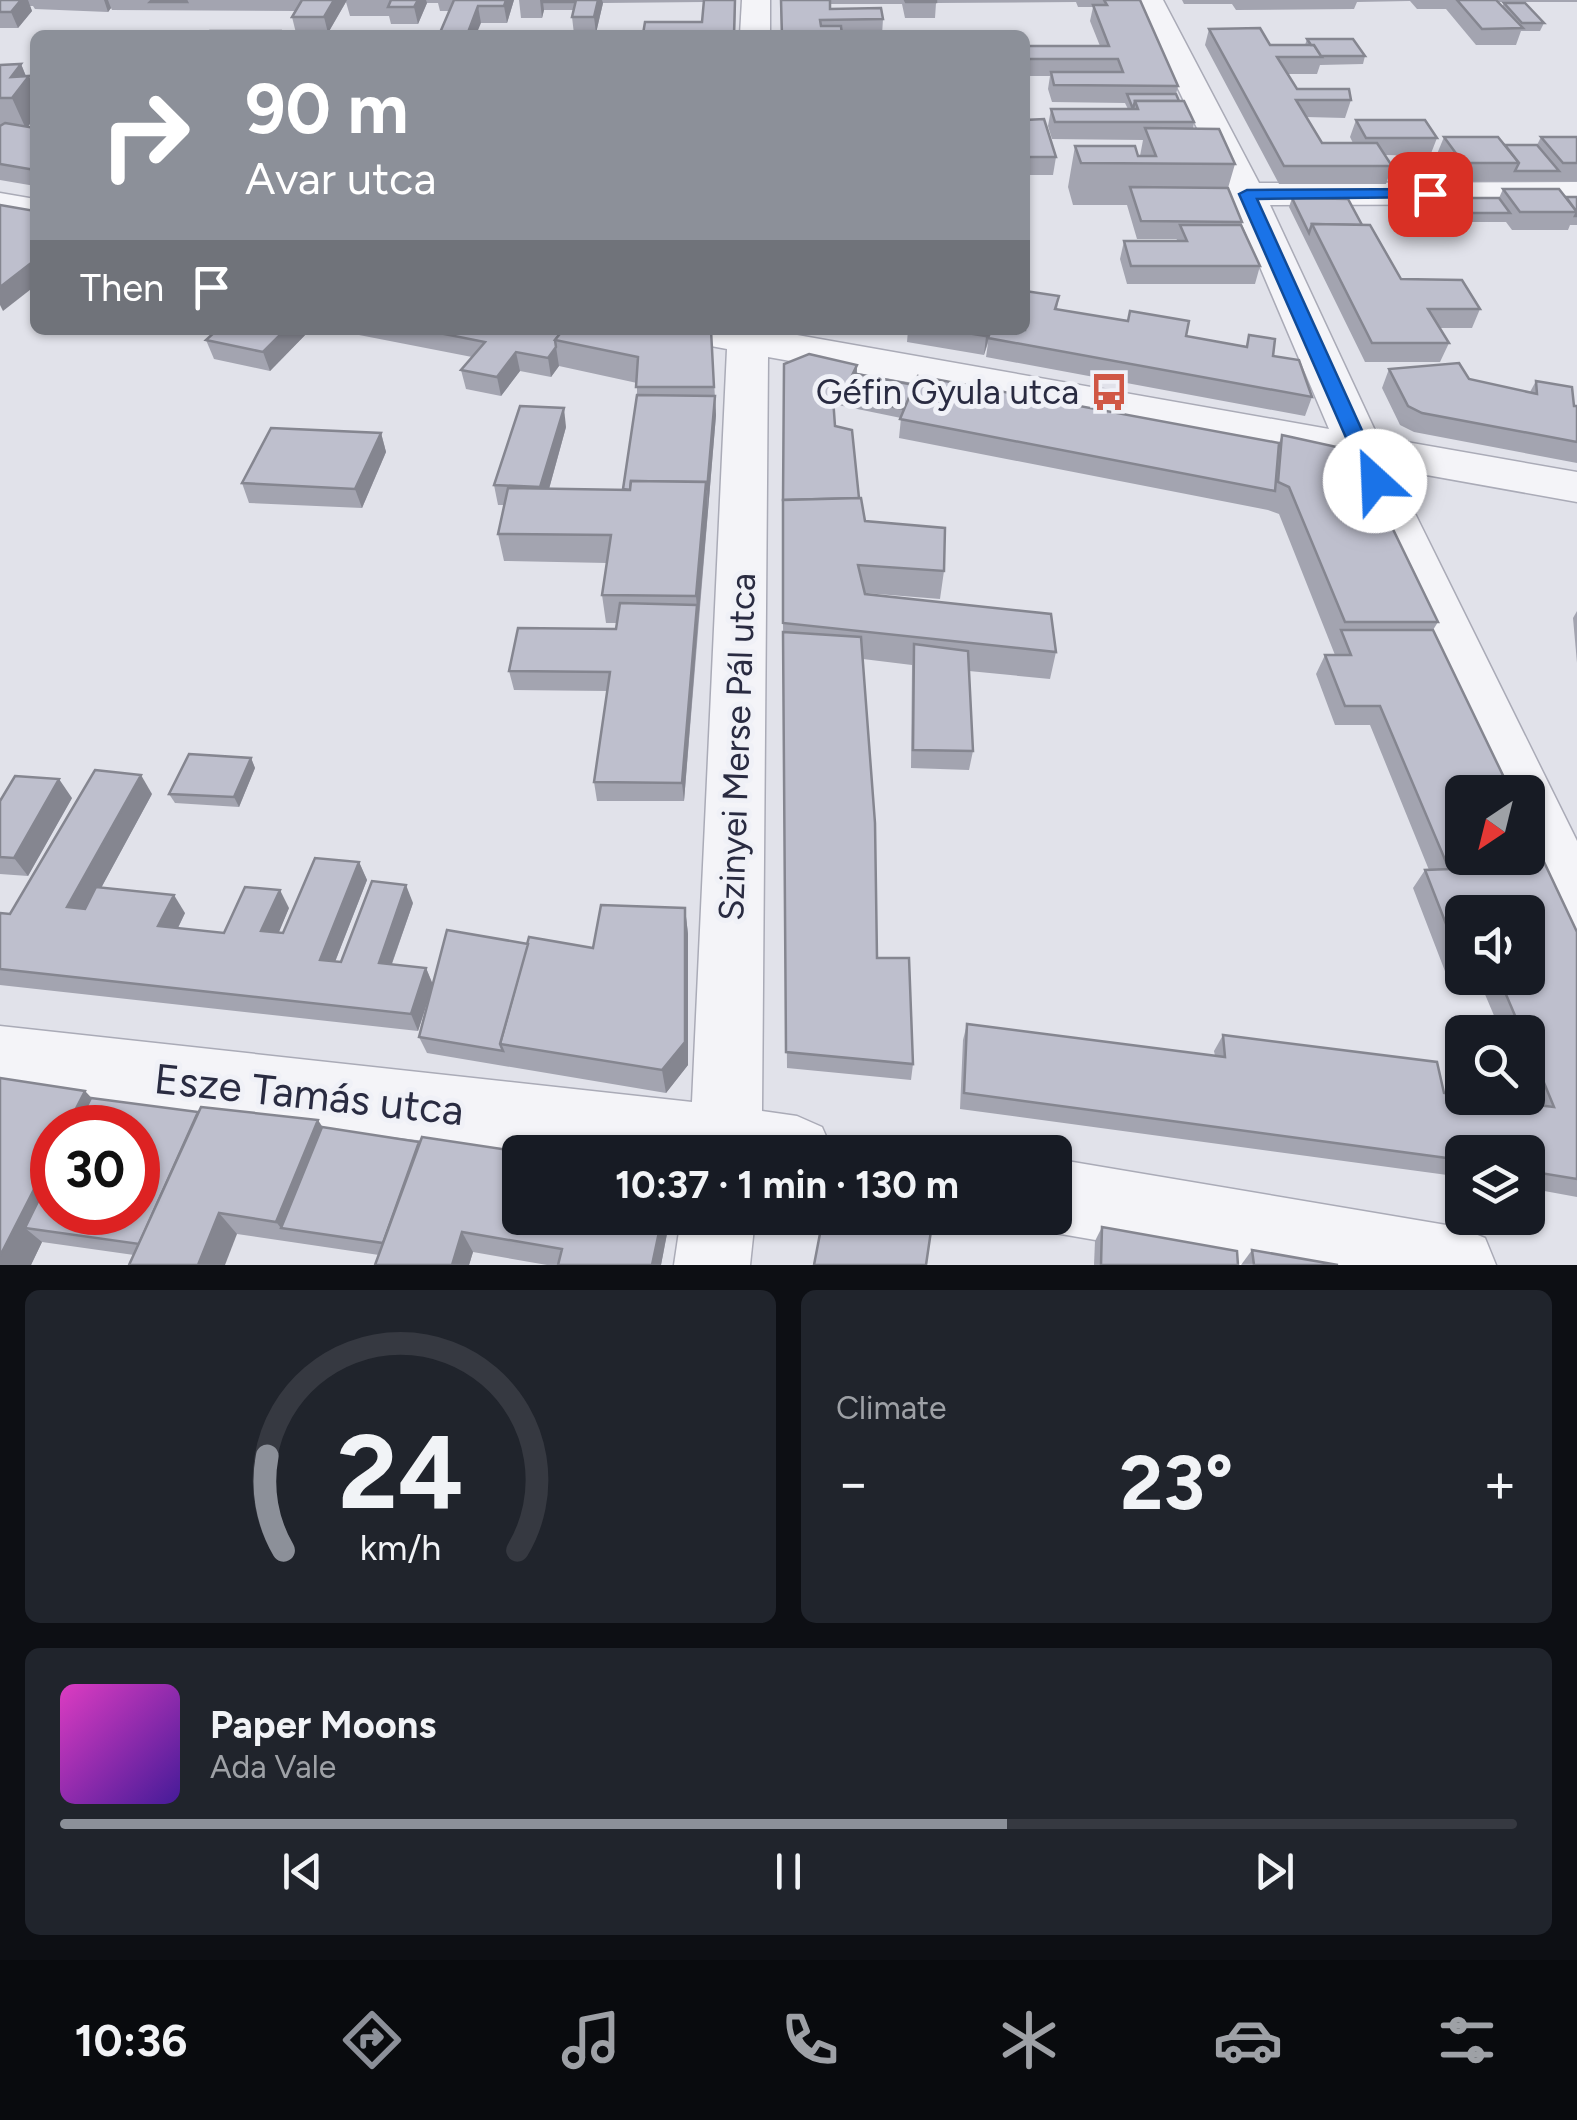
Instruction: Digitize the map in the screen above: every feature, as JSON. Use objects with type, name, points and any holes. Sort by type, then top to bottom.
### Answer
[{"type":"street","points":[[756,0],[756,30]]},
{"type":"street","points":[[1149,0],[1247,194],[1358,446],[1516,775]]},
{"type":"street","points":[[1247,194],[1577,194]]},
{"type":"street","points":[[0,204],[30,209]]},
{"type":"street","points":[[748,336],[1577,487]]},
{"type":"street","name":"Szinyei Merse Pál utca","points":[[726,1135],[748,336]]},
{"type":"street","points":[[1545,837],[1577,905]]},
{"type":"street","name":"Esze Tamás utca","points":[[0,1059],[634,1135]]},
{"type":"street","points":[[1072,1199],[1458,1265]]},
{"type":"street","points":[[712,1265],[716,1235]]},
{"type":"building","points":[[0,0],[21,0],[11,12],[0,12]]},
{"type":"building","points":[[186,0],[187,2],[150,2]]},
{"type":"building","points":[[302,0],[334,0],[324,17],[292,17]]},
{"type":"building","points":[[391,0],[418,0],[414,7],[388,7]]},
{"type":"building","points":[[454,0],[506,0],[504,6],[478,6],[469,30],[441,30]]},
{"type":"building","points":[[576,0],[576,2],[543,2]]},
{"type":"building","points":[[576,0],[598,0],[594,17],[572,17]]},
{"type":"building","points":[[704,0],[735,0],[734,30],[644,30],[645,22],[702,22]]},
{"type":"building","points":[[781,0],[830,0],[830,9],[881,8],[883,19],[820,20],[821,26],[841,26],[841,30],[782,30]]},
{"type":"building","points":[[1104,0],[1140,0],[1178,86],[1054,85],[1051,72],[1123,72],[1118,59],[1030,59],[1030,46],[1109,46],[1093,5],[1107,5]]},
{"type":"building","points":[[1457,0],[1496,0],[1523,28],[1482,29]]},
{"type":"building","points":[[1504,3],[1525,3],[1544,23],[1522,23]]},
{"type":"building","points":[[1260,28],[1270,45],[1314,45],[1322,57],[1277,57],[1297,89],[1349,89],[1351,100],[1296,100],[1322,143],[1377,143],[1392,166],[1284,166],[1209,29]]},
{"type":"building","points":[[1307,39],[1353,39],[1365,56],[1321,56]]},
{"type":"building","points":[[21,64],[11,77],[29,76],[12,98],[0,98],[0,65]]},
{"type":"building","points":[[1127,94],[1176,94],[1179,101],[1135,101],[1133,109]]},
{"type":"building","points":[[1135,101],[1184,101],[1194,122],[1055,122],[1051,109],[1138,109]]},
{"type":"building","points":[[1044,119],[1056,157],[1030,157],[1030,120]]},
{"type":"building","points":[[1356,120],[1425,120],[1437,138],[1366,138]]},
{"type":"building","points":[[5,123],[30,127],[30,169],[0,164],[0,126]]},
{"type":"building","points":[[1145,128],[1219,129],[1235,164],[1081,163],[1075,146],[1135,146],[1138,156],[1156,156]]},
{"type":"building","points":[[1444,137],[1498,137],[1519,163],[1463,163]]},
{"type":"building","points":[[1541,137],[1577,137],[1577,163],[1563,163]]},
{"type":"building","points":[[1505,145],[1537,145],[1559,171],[1515,171],[1519,163]]},
{"type":"building","points":[[1130,187],[1228,188],[1242,222],[1141,221]]},
{"type":"building","points":[[1503,189],[1559,189],[1577,212],[1520,212]]},
{"type":"building","points":[[1566,197],[1577,197],[1577,212]]},
{"type":"building","points":[[1292,198],[1348,199],[1362,225],[1312,224],[1309,233]]},
{"type":"building","points":[[1446,198],[1499,198],[1510,213],[1456,213]]},
{"type":"building","points":[[0,205],[30,210],[30,264],[0,287]]},
{"type":"building","points":[[1312,224],[1370,225],[1401,279],[1462,280],[1480,309],[1428,309],[1449,343],[1372,343]]},
{"type":"building","points":[[1180,225],[1241,225],[1260,266],[1131,266],[1124,241],[1187,241]]},
{"type":"building","points":[[1030,292],[1059,296],[1055,309],[1128,321],[1130,311],[1189,321],[1186,336],[1247,347],[1249,335],[1275,339],[1273,356],[1299,360],[1312,397],[988,338],[1030,335]]},
{"type":"building","points":[[212,335],[280,335],[263,352],[206,340]]},
{"type":"building","points":[[449,335],[559,335],[548,358],[516,352],[497,377],[461,370],[485,342]]},
{"type":"building","points":[[559,335],[711,335],[714,387],[636,387],[638,357],[555,340]]},
{"type":"building","points":[[809,354],[857,365],[846,388],[832,384],[835,426],[852,430],[859,498],[783,500],[784,364]]},
{"type":"building","points":[[1459,363],[1469,379],[1537,394],[1536,381],[1572,387],[1577,406],[1577,442],[1422,413],[1408,406],[1389,369]]},
{"type":"building","points":[[857,374],[914,385],[905,409],[846,398]]},
{"type":"building","points":[[918,376],[1279,443],[1275,491],[900,419]]},
{"type":"building","points":[[637,395],[715,396],[707,490],[706,482],[631,481],[630,490],[623,489]]},
{"type":"building","points":[[520,406],[564,408],[540,487],[494,485]]},
{"type":"building","points":[[271,428],[381,433],[355,489],[242,483]]},
{"type":"building","points":[[1282,435],[1355,451],[1438,622],[1345,622],[1289,487],[1278,482]]},
{"type":"building","points":[[631,481],[706,482],[696,596],[602,595],[611,535],[498,534],[508,488],[630,490]]},
{"type":"building","points":[[861,498],[865,521],[945,528],[944,571],[858,565],[865,594],[1051,614],[1056,652],[783,623],[783,500]]},
{"type":"building","points":[[620,603],[697,605],[682,783],[594,782],[610,672],[509,671],[518,628],[616,629]]},
{"type":"building","points":[[1341,630],[1433,630],[1503,775],[1445,775],[1445,860],[1380,706],[1345,706],[1325,655],[1351,655]]},
{"type":"building","points":[[783,632],[861,637],[875,823],[877,958],[909,958],[913,1064],[786,1052]]},
{"type":"building","points":[[914,644],[968,651],[973,751],[913,750]]},
{"type":"building","points":[[189,754],[251,758],[234,797],[169,794]]},
{"type":"building","points":[[95,770],[141,775],[67,907],[85,909],[96,887],[174,895],[158,926],[224,933],[245,887],[280,890],[261,931],[283,933],[315,858],[359,862],[320,960],[341,962],[372,881],[406,885],[379,963],[426,968],[411,1014],[0,969],[0,913],[10,914]]},
{"type":"building","points":[[15,776],[59,779],[14,858],[0,857],[0,801]]},
{"type":"building","points":[[1545,864],[1577,932],[1577,1179],[1545,1174],[1545,1135],[1445,1135],[1445,1158],[964,1093],[967,1024],[1225,1057],[1223,1035],[1437,1062],[1445,1093],[1445,1115],[1545,1115],[1545,1106],[1554,1107],[1545,1085],[1545,1015],[1515,1015],[1506,995],[1545,995],[1545,895],[1445,895],[1445,921],[1425,870],[1445,869],[1445,875],[1545,875]]},
{"type":"building","points":[[601,905],[685,908],[685,1042],[662,1070],[500,1044],[529,937],[593,948]]},
{"type":"building","points":[[447,930],[528,944],[500,1044],[503,1051],[419,1037]]},
{"type":"building","points":[[0,1078],[85,1091],[78,1105],[30,1105],[30,1197],[0,1256]]},
{"type":"building","points":[[91,1098],[144,1105],[88,1105]]},
{"type":"building","points":[[160,1107],[198,1112],[160,1197]]},
{"type":"building","points":[[201,1107],[318,1120],[276,1222],[219,1213],[198,1265],[129,1265],[143,1235],[160,1235],[160,1197]]},
{"type":"building","points":[[322,1127],[419,1142],[383,1243],[281,1228]]},
{"type":"building","points":[[422,1137],[502,1149],[502,1235],[658,1235],[652,1265],[558,1265],[562,1249],[462,1232],[452,1265],[375,1265]]},
{"type":"building","points":[[1102,1227],[1237,1251],[1238,1265],[1101,1265]]},
{"type":"building","points":[[75,1235],[143,1235],[139,1244]]},
{"type":"building","points":[[820,1235],[930,1235],[926,1265],[814,1265]]},
{"type":"building","points":[[1252,1250],[1338,1265],[1254,1265]]},
{"type":"place","name":"Géfin Gyula utca","points":[[1109,392]]},
{"type":"route","points":[[1375,481],[1247,194],[1430,194]]}]
